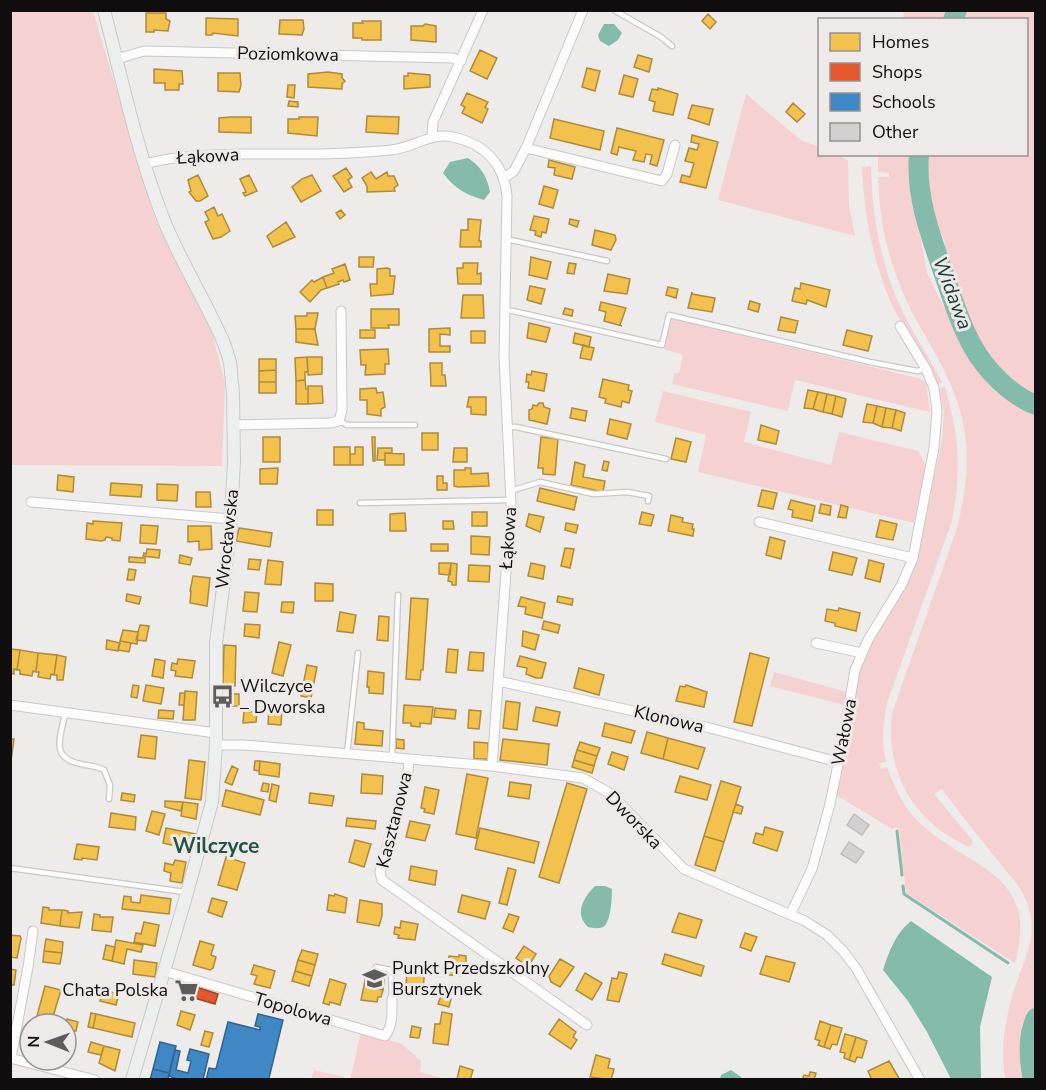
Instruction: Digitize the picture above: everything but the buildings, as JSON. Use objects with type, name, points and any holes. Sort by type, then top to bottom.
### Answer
[{"type":"street","name":"Wrocławska","points":[[104,10],[145,164],[167,228],[225,346],[232,378],[234,425],[231,519],[216,643],[216,739],[212,802],[132,1080]]},
{"type":"street","points":[[432,137],[434,123],[483,10]]},
{"type":"street","points":[[504,178],[514,171],[526,148],[584,10]]},
{"type":"street","name":"Poziomkowa","points":[[117,59],[144,51],[453,58],[461,61]]},
{"type":"street","name":"Łąkowa","points":[[145,164],[187,155],[394,150],[432,137],[454,137],[482,149],[494,159],[504,178],[507,196],[504,310],[511,496],[492,766]]},
{"type":"street","points":[[526,148],[662,181],[668,174],[675,145]]},
{"type":"street","points":[[234,425],[339,421],[342,410],[341,311]]},
{"type":"street","name":"Wałowa","points":[[791,913],[812,869],[830,804],[855,670],[868,640],[902,584],[913,558],[937,430],[934,388],[926,369],[900,326]]},
{"type":"street","points":[[31,502],[231,519]]},
{"type":"street","points":[[759,522],[913,558]]},
{"type":"street","points":[[816,643],[862,653]]},
{"type":"street","name":"Klonowa","points":[[498,681],[710,728],[838,762]]},
{"type":"street","name":"Dworska","points":[[10,705],[244,745],[492,766],[574,775],[593,782],[611,794],[684,869],[791,913],[817,927],[843,951],[867,986],[920,1080]]},
{"type":"street","name":"Kasztanowa","points":[[409,759],[408,771],[380,872],[382,880],[587,1025]]},
{"type":"street","points":[[33,931],[11,1058],[95,1080]]},
{"type":"street","name":"Topolowa","points":[[164,971],[385,1036],[392,1017],[392,999]]},
{"type":"lane","points":[[614,10],[672,45]]},
{"type":"lane","points":[[506,239],[607,261]]},
{"type":"lane","points":[[504,310],[662,345],[669,315],[870,362],[917,371],[926,369]]},
{"type":"lane","points":[[339,421],[347,425],[415,425]]},
{"type":"lane","points":[[508,427],[666,459]]},
{"type":"lane","points":[[360,503],[511,496],[540,482],[594,494],[637,493],[649,496],[648,501]]},
{"type":"lane","points":[[392,758],[398,595]]},
{"type":"lane","points":[[347,754],[358,653]]},
{"type":"lane","points":[[65,714],[60,734],[60,752],[72,762],[96,766],[104,771],[110,785],[109,799]]},
{"type":"lane","points":[[10,868],[187,893]]},
{"type":"lane","points":[[376,967],[391,970],[392,999]]},
{"type":"shaded area","points":[[904,10],[948,11],[945,18],[903,18]]},
{"type":"shaded area","points":[[11,11],[93,11],[155,219],[212,333],[225,383],[222,466],[11,465]]},
{"type":"shaded area","points":[[966,11],[1035,11],[1035,396],[1001,373],[983,351],[949,274],[944,240],[931,212],[924,156],[1028,156],[1028,18],[962,18]]},
{"type":"shaded area","points":[[604,24],[614,24],[622,33],[618,40],[609,46],[600,41],[598,35]]},
{"type":"shaded area","points":[[746,94],[801,140],[818,147],[818,156],[838,156],[848,160],[849,205],[855,236],[718,200]]},
{"type":"shaded area","points":[[878,156],[910,156],[911,185],[927,273],[965,350],[987,380],[1035,414],[1036,1005],[1024,1042],[1025,1079],[1005,1079],[1003,1059],[1009,1007],[1031,938],[1032,927],[1026,900],[1017,885],[942,789],[934,794],[972,840],[972,845],[969,847],[949,836],[932,824],[918,809],[907,793],[893,755],[892,713],[956,531],[965,489],[967,461],[962,418],[950,383],[903,294],[890,256],[881,217],[878,177],[889,177],[889,173],[878,172]]},
{"type":"shaded area","points":[[468,158],[480,168],[487,181],[490,192],[484,200],[461,190],[443,173],[450,162]]},
{"type":"shaded area","points":[[871,166],[875,216],[885,265],[901,308],[942,382],[937,385],[892,305],[878,268],[870,235],[863,184],[862,167]]},
{"type":"shaded area","points":[[672,319],[918,378],[926,382],[930,412],[795,380],[788,411],[672,384],[674,373],[679,373],[683,355],[664,349]]},
{"type":"shaded area","points":[[945,387],[958,453],[957,486],[952,521],[888,700],[883,731],[886,762],[879,764],[881,769],[887,767],[901,799],[913,816],[932,834],[992,873],[1007,888],[1017,907],[1020,931],[1015,963],[906,893],[899,829],[895,827],[892,829],[836,795],[856,687],[867,650],[903,593],[917,556],[942,440],[944,412],[939,389]]},
{"type":"shaded area","points":[[663,391],[751,412],[744,442],[831,465],[839,432],[918,451],[926,466],[914,523],[698,472],[706,435],[655,422]]},
{"type":"shaded area","points":[[774,672],[847,692],[844,705],[770,686]]},
{"type":"shaded area","points":[[595,886],[612,889],[608,921],[600,928],[588,927],[581,911],[584,901]]},
{"type":"shaded area","points":[[911,921],[992,977],[980,1027],[981,1079],[951,1079],[908,1001],[883,970],[894,943]]},
{"type":"shaded area","points":[[361,1032],[402,1044],[421,1061],[420,1072],[449,1080],[350,1080]]},
{"type":"shaded area","points":[[314,1070],[344,1077],[343,1079],[311,1079]]},
{"type":"shaded area","points":[[731,1070],[742,1079],[720,1079],[721,1075]]},
{"type":"waterway","name":"Widawa","points":[[954,18],[957,10]]},
{"type":"waterway","name":"Widawa","points":[[919,156],[918,171],[926,220],[965,332],[978,356],[992,373],[1017,395],[1036,405]]},
{"type":"waterway","points":[[897,831],[902,875]]},
{"type":"waterway","points":[[903,886],[904,894],[1008,963]]},
{"type":"waterway","name":"Widawa","points":[[1033,1080],[1030,1048],[1031,1033],[1036,1018]]},
{"type":"place","name":"Wilczyce – Dworska","points":[[222,696]]},
{"type":"place","name":"Punkt Przedszkolny Bursztynek","points":[[374,978]]},
{"type":"place","name":"Chata Polska","points":[[186,990]]},
{"type":"district","name":"Wilczyce","points":[[216,846]]}]
